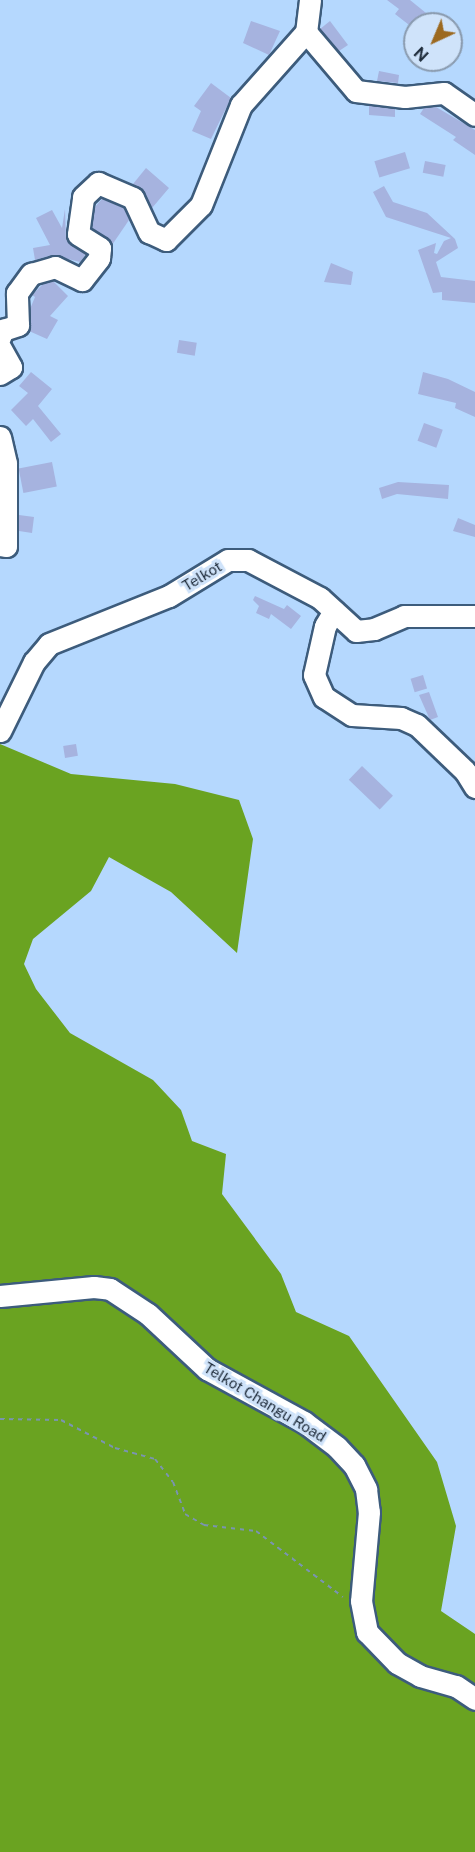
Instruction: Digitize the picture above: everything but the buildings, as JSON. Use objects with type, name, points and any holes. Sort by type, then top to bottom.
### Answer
[{"type":"street","points":[[0,337],[3,330],[18,325],[17,293],[31,274],[55,267],[82,280],[99,258],[100,248],[78,234],[83,197],[98,183],[133,198],[149,232],[166,240],[201,205],[241,105],[306,32],[310,0]]},
{"type":"street","points":[[306,32],[356,91],[405,97],[444,93],[475,115]]},
{"type":"street","points":[[0,347],[11,367],[0,374]]},
{"type":"street","points":[[0,437],[6,464],[6,546],[0,545]]},
{"type":"street","name":"Telkot","points":[[0,731],[34,662],[49,644],[169,596],[228,560],[238,558],[260,565],[320,598],[347,626],[365,632],[404,616],[475,616]]},
{"type":"street","points":[[334,611],[325,626],[314,675],[324,698],[352,715],[401,718],[417,725],[465,771],[475,787]]},
{"type":"street","name":"Telkot Changu Road","points":[[0,1296],[94,1287],[110,1289],[148,1314],[207,1369],[304,1422],[337,1447],[354,1465],[366,1489],[369,1512],[362,1615]]},
{"type":"street","points":[[362,1615],[367,1632],[397,1663],[420,1676],[456,1686],[475,1699]]},
{"type":"path","points":[[0,1419],[61,1420],[115,1448],[155,1459],[173,1482],[185,1514],[204,1525],[256,1531],[317,1575],[362,1615]]},
{"type":"green space","points":[[0,744],[71,774],[175,784],[239,800],[253,839],[237,953],[171,892],[109,857],[91,891],[33,939],[24,964],[36,989],[70,1033],[153,1080],[181,1110],[192,1141],[226,1154],[222,1194],[281,1274],[296,1312],[349,1336],[437,1462],[456,1526],[441,1611],[475,1634],[475,1852],[0,1852]]}]
